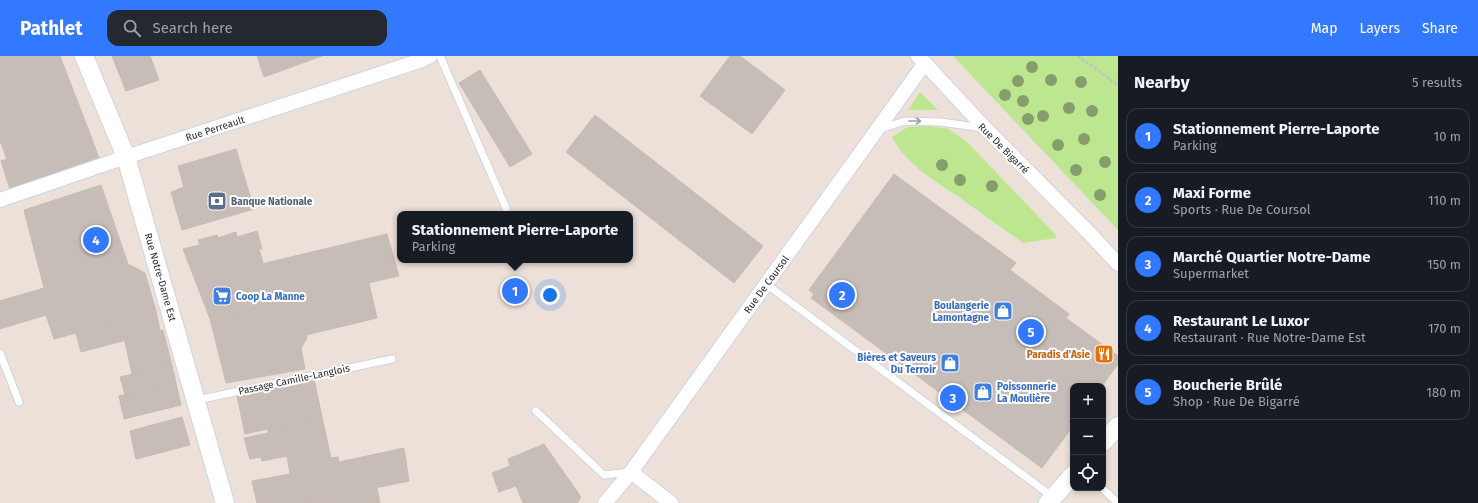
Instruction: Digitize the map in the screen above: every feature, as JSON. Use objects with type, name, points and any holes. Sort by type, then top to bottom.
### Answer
[{"type":"street","name":"Rue Notre-Dame Est","points":[[84,56],[126,157],[226,503]]},
{"type":"street","name":"Rue Perreault","points":[[0,200],[422,60],[430,56]]},
{"type":"street","name":"Rue De Bigarré","points":[[922,60],[985,128],[1118,264]]},
{"type":"street","name":"Rue De Coursol","points":[[605,503],[631,472],[878,130],[922,60]]},
{"type":"street","name":"Rue De Bigarré","points":[[1093,237],[1118,251]]},
{"type":"street","points":[[1106,439],[1118,426]]},
{"type":"street","points":[[631,472],[671,503]]},
{"type":"street","points":[[1051,500],[1070,478]]},
{"type":"lane","points":[[440,56],[506,208]]},
{"type":"lane","points":[[878,130],[906,122],[940,122],[985,128]]},
{"type":"lane","points":[[766,284],[1051,500]]},
{"type":"lane","points":[[0,352],[19,402]]},
{"type":"lane","name":"Passage Camille-Langlois","points":[[196,400],[392,359]]},
{"type":"lane","points":[[536,411],[604,476],[631,472]]},
{"type":"lane","points":[[1105,491],[1118,503]]},
{"type":"path","points":[[1078,56],[1118,85]]},
{"type":"green space","points":[[953,56],[1118,56],[1118,230]]},
{"type":"green space","points":[[920,92],[938,110],[908,110]]},
{"type":"green space","points":[[931,126],[948,129],[966,141],[1056,235],[1056,238],[1023,243],[922,172],[905,156],[892,137],[908,127]]},
{"type":"building","points":[[0,56],[60,56],[75,95],[0,124]]},
{"type":"building","points":[[112,56],[150,56],[159,80],[126,91]]},
{"type":"building","points":[[257,56],[322,56],[264,77]]},
{"type":"building","points":[[730,56],[740,56],[785,90],[752,134],[700,96]]},
{"type":"building","points":[[480,70],[532,154],[510,167],[459,83]]},
{"type":"building","points":[[75,95],[89,131],[7,159],[0,141],[0,124]]},
{"type":"building","points":[[595,115],[763,246],[734,283],[566,152]]},
{"type":"building","points":[[89,131],[99,158],[10,189],[1,161]]},
{"type":"building","points":[[236,149],[254,209],[182,230],[171,192],[184,187],[178,166]]},
{"type":"building","points":[[894,174],[1016,263],[1010,270],[1069,314],[1066,318],[1118,356],[1118,364],[1104,383],[1070,383],[1070,430],[1042,468],[811,298],[814,294],[809,290]]},
{"type":"building","points":[[101,185],[128,264],[145,273],[156,311],[54,339],[46,315],[0,329],[0,301],[44,288],[24,210]]},
{"type":"building","points":[[257,231],[262,249],[259,249],[263,263],[195,280],[183,249],[200,245],[198,240],[217,235],[218,238],[236,232],[237,237]]},
{"type":"building","points":[[387,234],[399,276],[210,319],[195,280]]},
{"type":"building","points":[[369,283],[377,318],[306,335],[307,338],[301,348],[305,369],[226,383],[210,319]]},
{"type":"building","points":[[156,311],[160,331],[81,352],[76,333]]},
{"type":"building","points":[[163,330],[172,365],[132,374],[125,341]]},
{"type":"building","points":[[172,365],[176,383],[125,395],[120,377]]},
{"type":"building","points":[[314,379],[322,417],[245,434],[237,396]]},
{"type":"building","points":[[176,383],[181,405],[124,419],[119,396]]},
{"type":"building","points":[[182,417],[190,445],[136,459],[130,431]]},
{"type":"building","points":[[322,417],[331,458],[338,457],[339,462],[404,448],[409,481],[303,503],[257,503],[252,481],[290,474],[287,456],[262,461],[261,457],[250,459],[244,438],[268,433],[268,429]]},
{"type":"building","points":[[544,444],[581,497],[577,503],[523,503],[516,486],[499,492],[492,473],[510,466],[508,459]]},
{"type":"building","points":[[377,488],[380,503],[303,503]]},
{"type":"place","name":"Banque Nationale","points":[[217,201]]},
{"type":"place","name":"Restaurant Le Luxor","points":[[96,240]]},
{"type":"place","name":"Stationnement Pierre-Laporte","points":[[515,291]]},
{"type":"place","name":"Maxi Forme","points":[[842,295]]},
{"type":"place","name":"Coop La Manne","points":[[222,296]]},
{"type":"place","name":"Boulangerie Lamontagne","points":[[1003,311]]},
{"type":"place","name":"Boucherie Brûlé","points":[[1031,332]]},
{"type":"place","name":"Paradis d'Asie","points":[[1104,354]]},
{"type":"place","name":"Bières et Saveurs Du Terroir","points":[[950,363]]},
{"type":"place","name":"Poissonnerie La Moulière","points":[[983,392]]},
{"type":"place","name":"Marché Quartier Notre-Dame","points":[[953,398]]}]
